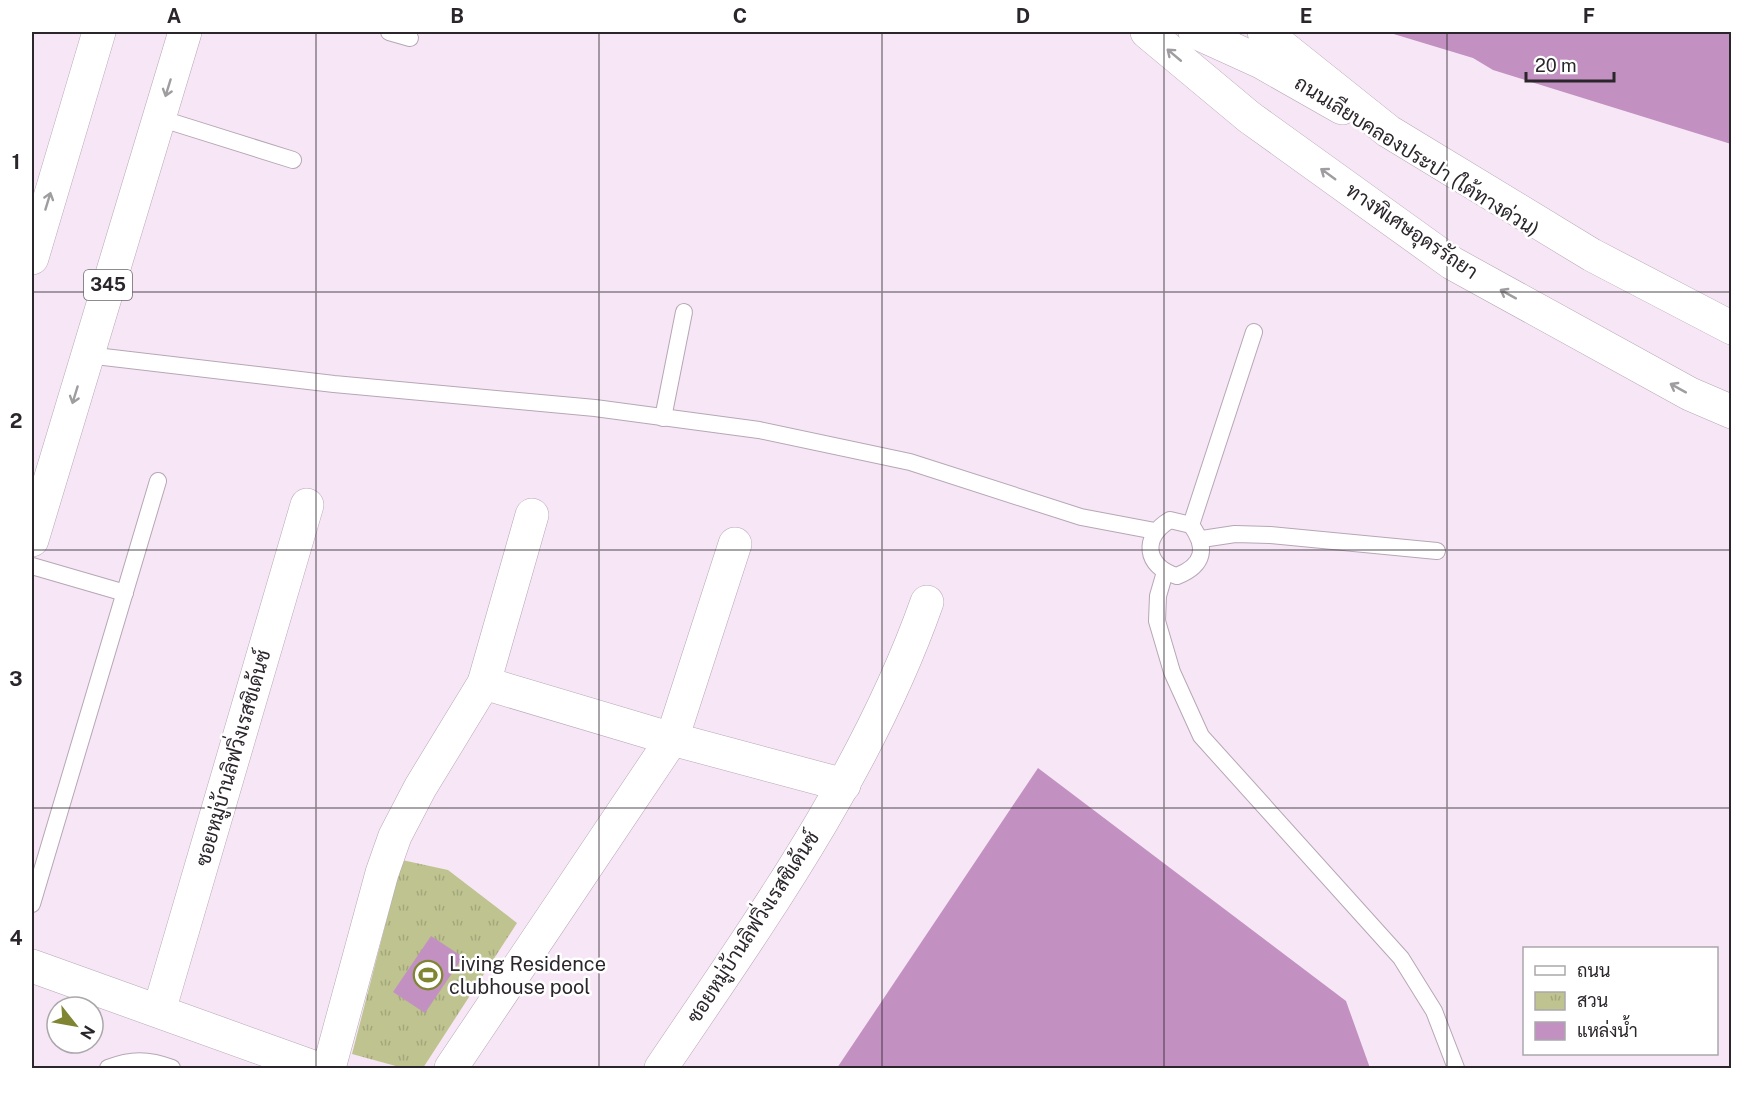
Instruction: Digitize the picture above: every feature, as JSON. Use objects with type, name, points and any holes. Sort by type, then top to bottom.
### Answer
[{"type":"main road","points":[[32,258],[99,32]]},
{"type":"main road","name":"345","points":[[32,540],[185,32]]},
{"type":"main road","name":"ทางพิเศษอุดรรัถยา","points":[[1147,32],[1249,117],[1452,263],[1690,394],[1731,412]]},
{"type":"main road","name":"ถนนเลียบคลองประปา (ใต้ทางด่วน)","points":[[1195,32],[1261,62],[1327,97],[1475,195],[1731,337]]},
{"type":"main road","points":[[1264,32],[1388,131],[1592,255],[1731,328]]},
{"type":"main road","name":"ซอยหมู่บ้านลิฟวิ่งเรสซิเด้นซ์","points":[[159,1011],[307,505]]},
{"type":"main road","points":[[329,1068],[382,873],[395,836],[420,788],[484,683],[532,515]]},
{"type":"main road","points":[[452,1068],[672,739],[735,544]]},
{"type":"main road","name":"ซอยหมู่บ้านลิฟวิ่งเรสซิเด้นซ์","points":[[661,1068],[770,904],[844,784],[889,699],[927,602]]},
{"type":"main road","points":[[484,683],[672,739],[844,784]]},
{"type":"main road","points":[[32,966],[316,1068]]},
{"type":"lane","points":[[389,32],[410,38]]},
{"type":"lane","points":[[159,118],[293,160]]},
{"type":"lane","points":[[663,418],[684,312]]},
{"type":"lane","points":[[1191,525],[1254,332]]},
{"type":"lane","points":[[87,355],[334,384],[595,408],[759,430],[910,462],[1081,517],[1155,531]]},
{"type":"lane","points":[[32,904],[158,481]]},
{"type":"lane","points":[[1170,520],[1191,525],[1202,539],[1202,552],[1196,565],[1188,572],[1177,576],[1165,572],[1152,555],[1150,540],[1155,531],[1170,520]]},
{"type":"lane","points":[[1202,539],[1235,534],[1270,535],[1437,551]]},
{"type":"lane","points":[[32,566],[125,593]]},
{"type":"lane","points":[[1165,572],[1158,596],[1157,621],[1172,672],[1201,736],[1401,958],[1434,1011],[1456,1068]]},
{"type":"lane","points":[[108,1068],[129,1060],[155,1062],[172,1068]]},
{"type":"green space","points":[[402,860],[448,870],[517,923],[423,1068],[403,1068],[352,1054]]},
{"type":"water","points":[[1387,32],[1731,32],[1731,144],[1493,70],[1473,58]]},
{"type":"water","points":[[1038,768],[1346,1001],[1370,1068],[837,1068]]},
{"type":"water","name":"Living Residence clubhouse pool","points":[[431,936],[463,957],[425,1013],[393,992]]},
{"type":"place","name":"Living Residence clubhouse pool","points":[[428,975]]}]
